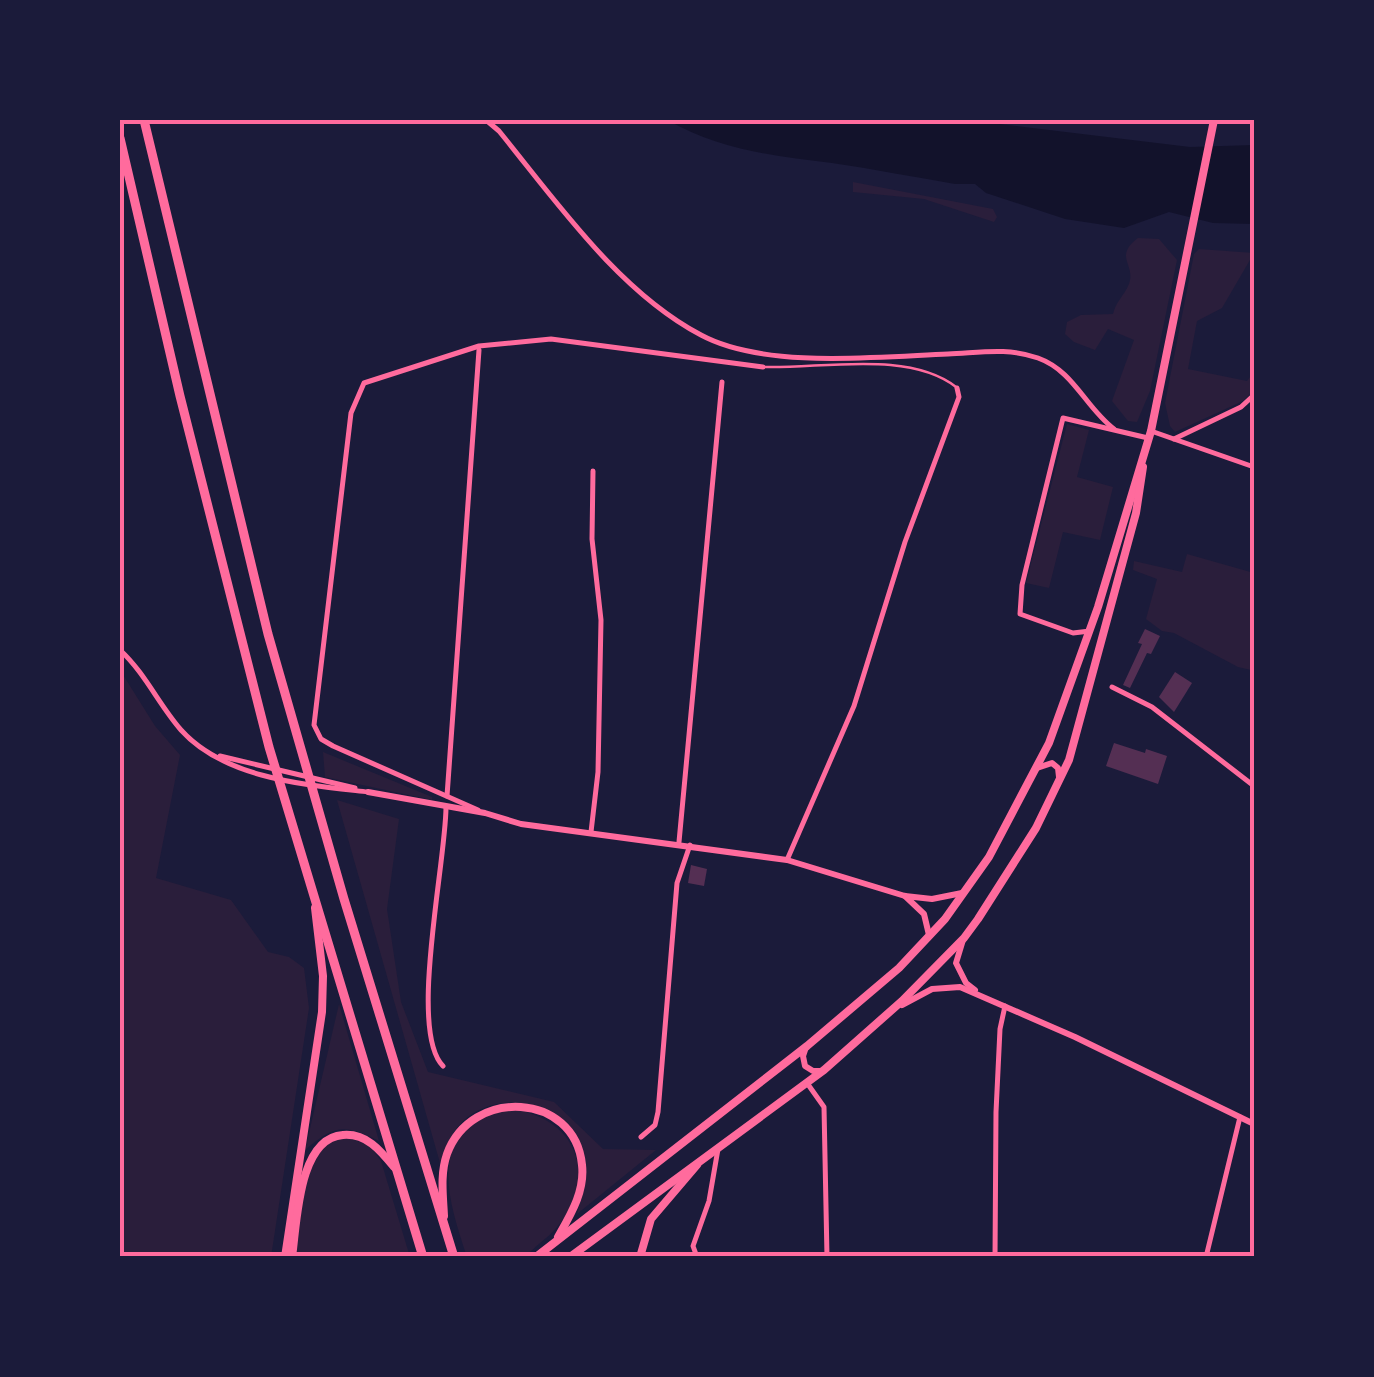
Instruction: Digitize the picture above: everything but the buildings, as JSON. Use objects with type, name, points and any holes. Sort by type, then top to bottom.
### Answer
[{"type":"highway","points":[[144,120],[244,538],[303,759],[454,1257]]},
{"type":"highway","points":[[120,138],[192,447],[269,747],[422,1257]]},
{"type":"main road","points":[[570,1257],[807,1083],[888,1014],[964,938],[1017,860],[1059,783],[1076,739],[1110,614],[1136,513],[1214,120]]},
{"type":"main road","points":[[536,1257],[807,1046],[899,968],[930,937],[964,893],[990,857],[1036,769],[1090,631],[1149,435]]},
{"type":"main road","points":[[288,1257],[324,992],[314,903]]},
{"type":"main road","points":[[445,1225],[444,1166],[457,1134],[488,1110],[524,1107],[542,1112],[561,1125],[582,1159],[576,1203],[556,1241]]},
{"type":"main road","points":[[288,1257],[307,1168],[323,1142],[345,1135],[358,1136],[379,1148],[398,1172]]},
{"type":"main road","points":[[640,1257],[651,1220],[707,1154]]},
{"type":"street","points":[[486,120],[604,258],[656,304],[701,335],[770,356],[1006,351],[1040,358],[1070,376],[1100,419],[1114,429]]},
{"type":"street","points":[[485,814],[333,746],[321,739],[314,725],[352,407],[364,383],[479,348],[551,339],[763,367]]},
{"type":"street","points":[[444,1066],[435,1058],[428,1033],[426,1000],[446,841],[479,348]]},
{"type":"street","points":[[678,842],[722,382]]},
{"type":"street","points":[[787,860],[854,706],[906,542],[959,396],[957,388]]},
{"type":"street","points":[[1174,439],[1242,407],[1254,395]]},
{"type":"street","points":[[1090,631],[1074,633],[1020,614],[1022,585],[1063,418],[1174,439],[1254,467]]},
{"type":"street","points":[[591,832],[598,772],[601,620],[592,539],[592,471]]},
{"type":"street","points":[[120,650],[181,730],[204,749],[251,771],[522,824],[678,842],[787,860],[904,896],[932,899],[964,893]]},
{"type":"street","points":[[1112,687],[1152,708],[1254,786]]},
{"type":"street","points":[[1036,769],[1044,764],[1056,765],[1059,783]]},
{"type":"street","points":[[642,1137],[655,1125],[658,1112],[677,883],[690,845]]},
{"type":"street","points":[[904,896],[924,914],[930,937]]},
{"type":"street","points":[[964,938],[956,963],[958,972],[988,999]]},
{"type":"street","points":[[888,1014],[920,993],[942,986],[960,987],[1254,1124]]},
{"type":"street","points":[[996,1257],[996,1112],[1000,1029],[1005,1006]]},
{"type":"street","points":[[807,1046],[802,1056],[805,1066],[813,1072],[824,1070]]},
{"type":"street","points":[[807,1083],[824,1107],[826,1257]]},
{"type":"street","points":[[1206,1257],[1240,1117]]},
{"type":"street","points":[[697,1257],[693,1246],[709,1202],[718,1146]]},
{"type":"lane","points":[[763,367],[807,368],[849,363],[920,370],[944,378],[957,388]]},
{"type":"shaded area","points":[[667,120],[967,120],[1190,147],[1254,145],[1254,224],[1213,223],[1169,212],[1124,228],[1065,219],[986,193],[975,184],[748,150]]},
{"type":"shaded area","points":[[853,182],[993,209],[997,217],[994,222],[924,199],[853,192]]},
{"type":"shaded area","points":[[1138,238],[1159,239],[1177,260],[1150,391],[1137,422],[1128,421],[1112,401],[1134,340],[1108,329],[1095,350],[1065,334],[1067,322],[1081,315],[1113,314],[1129,284],[1127,250]]},
{"type":"shaded area","points":[[1199,249],[1254,253],[1222,308],[1197,321],[1188,369],[1247,381],[1254,372],[1254,390],[1243,401],[1175,432],[1165,403],[1194,254]]},
{"type":"shaded area","points":[[1067,424],[1089,430],[1077,477],[1113,487],[1100,540],[1063,532],[1049,588],[1026,583]]},
{"type":"shaded area","points":[[1187,554],[1254,573],[1251,670],[1162,631],[1146,619],[1157,579],[1133,570],[1134,561],[1182,572]]},
{"type":"shaded area","points":[[120,670],[155,726],[180,755],[156,878],[231,900],[268,952],[289,957],[304,968],[309,1008],[271,1257],[120,1257]]},
{"type":"shaded area","points":[[323,752],[432,797],[432,800],[325,777]]},
{"type":"shaded area","points":[[337,800],[399,819],[387,909],[401,1002],[428,1072],[554,1102],[603,1149],[656,1150],[577,1214],[586,1174],[578,1141],[567,1125],[535,1106],[497,1104],[478,1110],[455,1131],[440,1163]]},
{"type":"shaded area","points":[[339,1004],[379,1141],[340,1129],[324,1135],[305,1150]]},
{"type":"shaded area","points":[[511,1109],[537,1116],[557,1128],[571,1144],[578,1163],[572,1204],[559,1224],[524,1256],[467,1257],[449,1187],[454,1148],[465,1131],[484,1118]]},
{"type":"shaded area","points":[[347,1137],[370,1146],[381,1161],[410,1257],[296,1257],[305,1187],[313,1161],[324,1146]]}]
